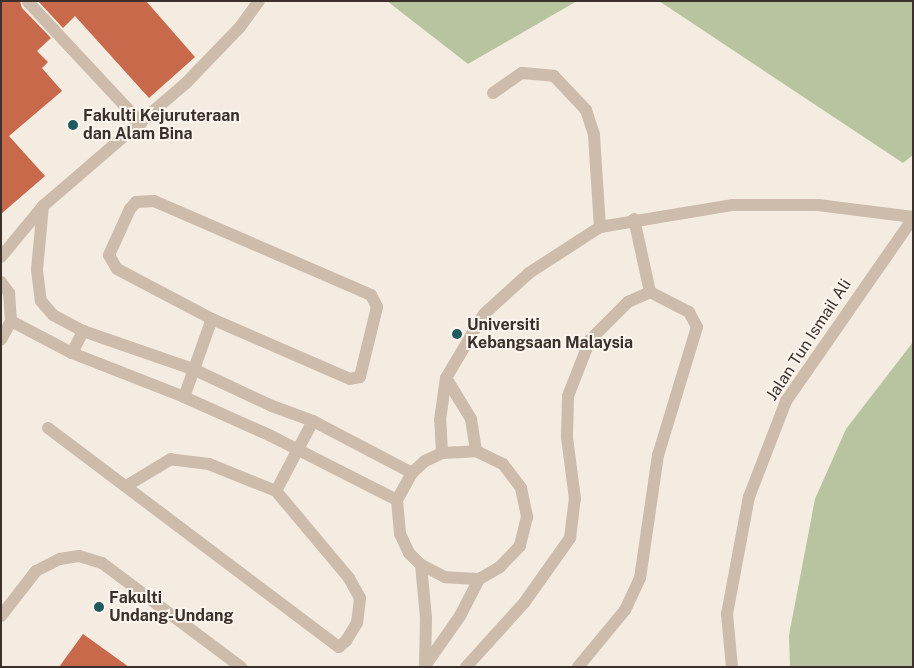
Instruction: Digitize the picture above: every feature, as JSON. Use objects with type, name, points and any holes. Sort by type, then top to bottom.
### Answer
[{"type":"street","points":[[1,257],[43,206],[141,123],[233,34],[259,1]]},
{"type":"street","points":[[28,2],[141,123]]},
{"type":"street","points":[[492,93],[522,73],[554,76],[586,110],[594,135],[600,227]]},
{"type":"street","points":[[154,201],[362,291],[371,295],[377,307],[360,377],[356,380],[212,319],[117,269],[109,255],[136,202],[154,201]]},
{"type":"street","points":[[442,453],[440,420],[446,378],[484,314],[529,273],[600,227],[634,219],[733,205],[818,205],[913,218]]},
{"type":"street","points":[[43,206],[37,270],[41,301],[53,315],[83,331],[193,369],[272,406],[313,421],[412,473]]},
{"type":"street","name":"Jalan Tun Ismail Ali","points":[[732,667],[727,614],[749,497],[786,401],[913,218]]},
{"type":"street","points":[[634,219],[650,292]]},
{"type":"street","points":[[1,282],[10,293],[11,321],[1,340]]},
{"type":"street","points":[[466,667],[524,603],[570,538],[575,499],[567,437],[568,396],[590,340],[628,302],[650,292]]},
{"type":"street","points":[[578,667],[625,610],[640,578],[658,455],[697,327],[689,312],[650,292]]},
{"type":"street","points":[[184,397],[212,319]]},
{"type":"street","points":[[11,321],[72,353],[184,397],[397,500]]},
{"type":"street","points":[[72,353],[83,331]]},
{"type":"street","points":[[446,378],[471,418],[476,451]]},
{"type":"street","points":[[276,491],[299,451],[313,421]]},
{"type":"street","points":[[48,428],[339,647],[357,622],[360,598],[350,578],[276,491],[209,464],[171,459],[126,486]]},
{"type":"street","points":[[425,666],[460,616],[479,580],[500,567],[520,546],[528,517],[521,488],[503,464],[476,451],[442,453],[425,460],[412,473],[397,500],[400,534],[409,553],[421,565],[445,577],[479,580]]},
{"type":"street","points":[[1,616],[36,571],[60,559],[79,556],[102,563],[241,667]]},
{"type":"street","points":[[421,565],[426,618],[425,666]]},
{"type":"green space","points":[[387,1],[577,1],[468,64]]},
{"type":"green space","points":[[659,1],[913,1],[913,155],[903,163]]},
{"type":"green space","points":[[913,342],[913,667],[790,667],[789,635],[815,499],[846,429]]},
{"type":"building","points":[[1,1],[20,1],[22,8],[51,38],[37,51],[48,62],[42,68],[62,91],[9,136],[45,176],[1,214]]},
{"type":"building","points":[[38,1],[146,1],[195,57],[149,98],[75,16],[63,28]]},
{"type":"building","points":[[83,634],[129,667],[59,667]]},
{"type":"place","name":"Fakulti Kejuruteraan dan Alam Bina","points":[[73,125]]},
{"type":"place","name":"Universiti Kebangsaan Malaysia","points":[[457,334]]},
{"type":"place","name":"Fakulti Undang-Undang","points":[[99,607]]}]
